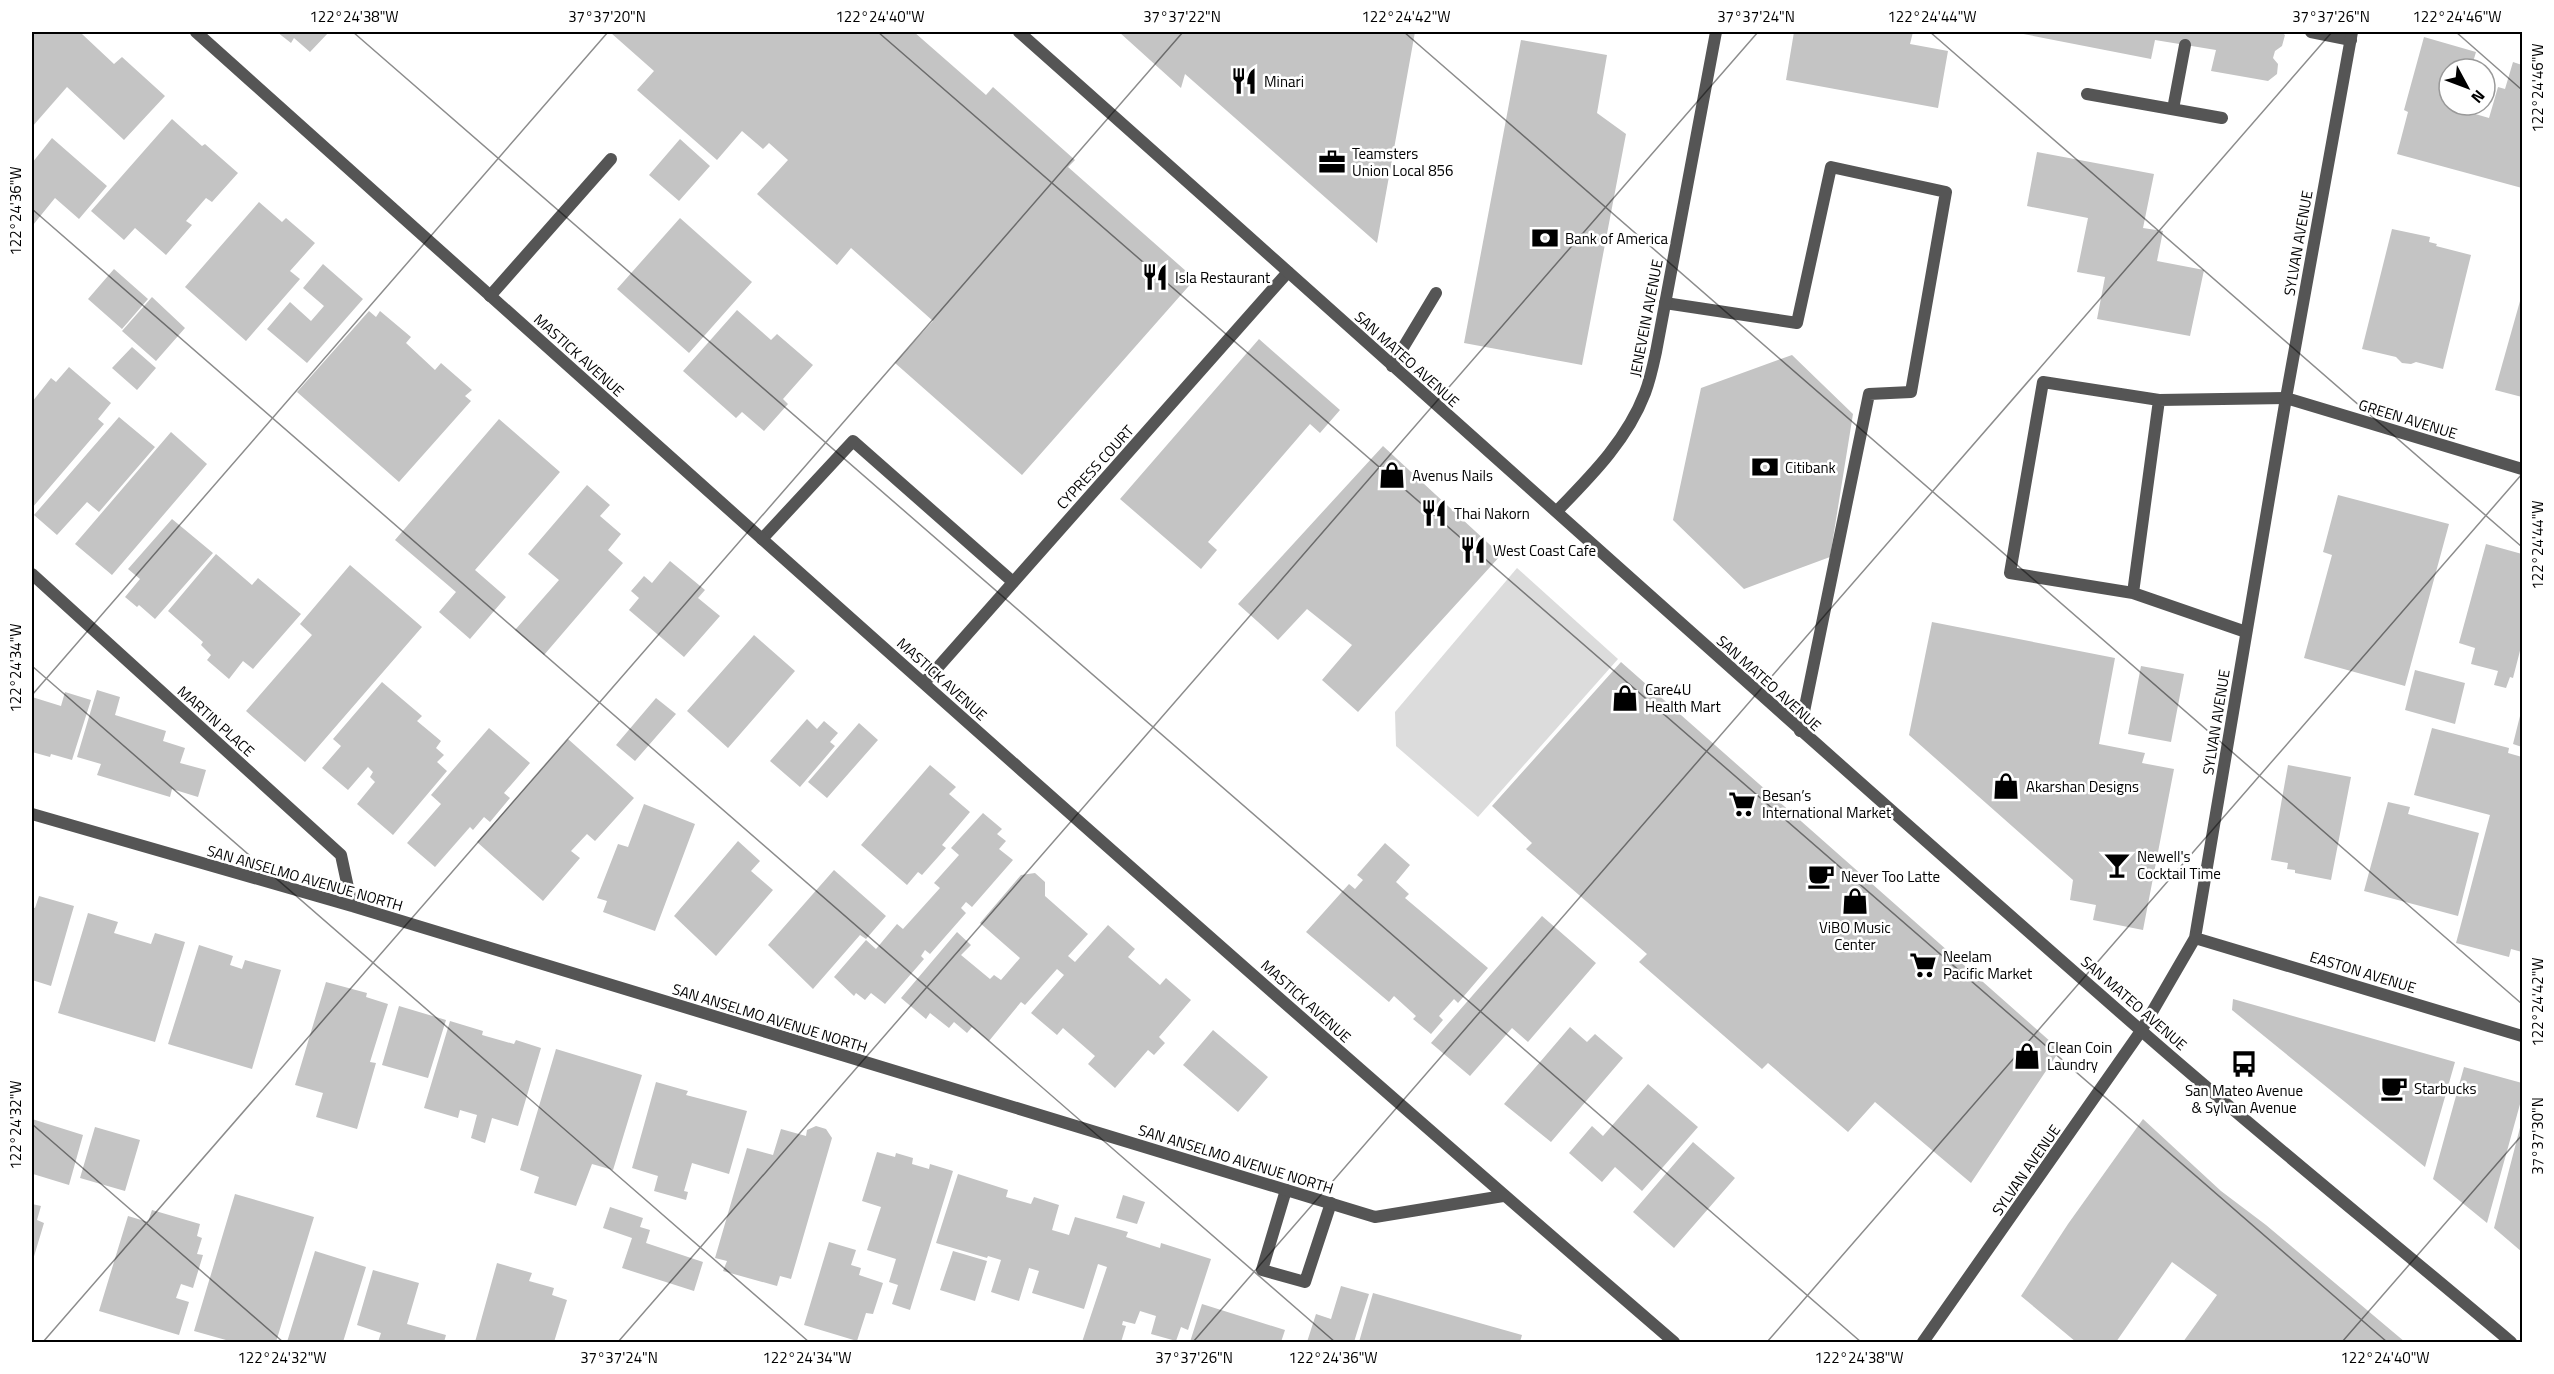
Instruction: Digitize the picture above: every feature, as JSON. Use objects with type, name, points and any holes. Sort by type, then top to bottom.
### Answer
[{"type":"street","name":"MASTICK AVENUE","points":[[196,32],[924,683],[1503,1196],[1674,1342]]},
{"type":"street","name":"SAN MATEO AVENUE","points":[[1019,32],[1800,731],[2141,1031],[2511,1342]]},
{"type":"street","name":"JENEVEIN AVENUE","points":[[1557,512],[1596,470],[1626,432],[1646,392],[1656,352],[1716,32]]},
{"type":"street","points":[[2311,32],[2351,36]]},
{"type":"street","name":"SYLVAN AVENUE","points":[[1923,1342],[2141,1031],[2195,938],[2286,398],[2351,36]]},
{"type":"street","points":[[2173,109],[2185,45]]},
{"type":"street","points":[[2087,94],[2222,118]]},
{"type":"street","points":[[490,296],[611,159]]},
{"type":"street","points":[[1665,303],[1797,323],[1831,167],[1946,192],[1911,392],[1869,394],[1800,731]]},
{"type":"street","name":"CYPRESS COURT","points":[[924,683],[1288,272]]},
{"type":"street","points":[[1392,366],[1436,293]]},
{"type":"street","name":"GREEN AVENUE","points":[[2133,593],[2010,573],[2043,382],[2159,400],[2286,398],[2523,469]]},
{"type":"street","points":[[2159,400],[2133,593],[2246,632]]},
{"type":"street","points":[[762,538],[853,441],[1013,582]]},
{"type":"street","name":"MARTIN PLACE","points":[[32,574],[341,855],[352,906]]},
{"type":"street","name":"SAN ANSELMO AVENUE NORTH","points":[[32,814],[352,906],[1375,1216],[1503,1196]]},
{"type":"street","name":"EASTON AVENUE","points":[[2195,938],[2523,1036]]},
{"type":"street","points":[[1286,1190],[1262,1270],[1305,1282],[1331,1203]]},
{"type":"shaded area","points":[[1517,568],[1618,659],[1478,817],[1396,746],[1395,712]]},
{"type":"building","points":[[32,32],[84,32],[82,34],[114,64],[122,57],[165,96],[124,140],[67,87],[32,127]]},
{"type":"building","points":[[277,32],[329,32],[310,52],[294,38],[291,43]]},
{"type":"building","points":[[612,32],[914,32],[986,95],[993,87],[1075,160],[1068,167],[1195,279],[1022,475],[895,363],[933,321],[851,248],[837,265],[757,194],[788,160],[769,143],[763,149],[742,131],[717,160],[637,90],[654,71]]},
{"type":"building","points":[[1119,32],[1415,32],[1377,243],[1185,74],[1181,88]]},
{"type":"building","points":[[1794,32],[1913,32],[1910,44],[1948,51],[1938,108],[1786,80]]},
{"type":"building","points":[[2013,32],[2281,32],[2285,35],[2282,46],[2275,51],[2273,58],[2278,64],[2277,74],[2268,81],[2211,71],[2216,50],[2155,40],[2151,59]]},
{"type":"building","points":[[2424,37],[2476,52],[2475,57],[2437,57],[2437,117],[2497,117],[2498,87],[2505,89],[2513,62],[2522,65],[2522,188],[2397,154],[2408,112],[2404,110]]},
{"type":"building","name":"Bank of America","points":[[1521,40],[1607,55],[1597,113],[1626,134],[1582,365],[1464,343]]},
{"type":"building","points":[[172,119],[202,146],[205,144],[238,173],[212,202],[206,198],[186,221],[192,225],[166,255],[135,228],[124,240],[91,211]]},
{"type":"building","points":[[52,138],[107,186],[79,219],[55,198],[33,225],[32,163]]},
{"type":"building","points":[[680,139],[710,166],[679,201],[649,175]]},
{"type":"building","points":[[2037,152],[2154,174],[2143,228],[2163,231],[2157,261],[2204,270],[2190,336],[2097,319],[2105,277],[2077,272],[2088,218],[2027,206]]},
{"type":"building","points":[[259,202],[282,222],[286,218],[315,243],[290,271],[300,279],[246,341],[185,287]]},
{"type":"building","points":[[680,218],[752,282],[689,353],[617,289]]},
{"type":"building","points":[[2392,229],[2430,237],[2429,242],[2437,244],[2436,246],[2471,255],[2443,369],[2416,362],[2402,363],[2396,357],[2362,349]]},
{"type":"building","points":[[323,264],[363,299],[307,363],[267,329],[290,302],[311,321],[324,306],[303,288]]},
{"type":"building","points":[[114,269],[148,299],[122,329],[88,299]]},
{"type":"building","points":[[2522,294],[2522,397],[2495,390]]},
{"type":"building","points":[[152,297],[185,328],[156,361],[122,331]]},
{"type":"building","points":[[737,310],[771,340],[777,334],[813,365],[783,399],[788,404],[764,431],[742,412],[736,418],[683,371]]},
{"type":"building","points":[[369,311],[376,317],[380,311],[411,337],[406,343],[435,370],[441,363],[472,390],[465,396],[471,401],[399,482],[297,392]]},
{"type":"building","points":[[1259,339],[1340,410],[1320,433],[1310,424],[1208,542],[1217,550],[1201,569],[1120,499]]},
{"type":"building","points":[[132,347],[156,368],[137,390],[112,368]]},
{"type":"building","name":"Citibank","points":[[1792,355],[1853,414],[1830,557],[1744,589],[1673,520],[1701,388]]},
{"type":"building","points":[[69,367],[111,403],[98,419],[104,424],[32,508],[32,402],[51,378],[56,382]]},
{"type":"building","points":[[119,417],[155,447],[99,512],[87,502],[57,535],[34,515]]},
{"type":"building","points":[[499,419],[560,472],[475,570],[506,597],[470,639],[439,612],[456,592],[395,540]]},
{"type":"building","points":[[171,432],[207,464],[112,575],[75,544]]},
{"type":"building","points":[[1383,446],[1501,555],[1358,712],[1322,680],[1352,645],[1307,609],[1278,640],[1238,604]]},
{"type":"building","points":[[587,485],[610,505],[600,516],[621,534],[608,550],[623,563],[544,655],[515,630],[559,580],[528,554]]},
{"type":"building","points":[[2338,495],[2449,524],[2405,686],[2304,658],[2332,555],[2323,552]]},
{"type":"building","points":[[172,519],[213,553],[155,619],[139,605],[137,607],[125,597],[140,579],[128,569]]},
{"type":"building","points":[[2486,544],[2522,554],[2522,643],[2513,678],[2510,677],[2506,688],[2494,685],[2498,671],[2471,664],[2475,648],[2459,643]]},
{"type":"building","points":[[216,554],[252,585],[258,578],[301,614],[253,669],[243,661],[229,679],[207,660],[211,655],[201,645],[203,642],[168,611]]},
{"type":"building","points":[[670,561],[705,590],[698,598],[720,616],[684,657],[629,610],[639,598],[631,591],[644,576],[652,583]]},
{"type":"building","points":[[350,565],[422,627],[305,762],[246,711],[312,635],[300,624]]},
{"type":"building","points":[[1932,622],[2115,658],[2099,744],[2145,753],[2142,763],[2174,769],[2143,930],[2093,920],[2096,905],[2070,900],[2073,880],[1909,735]]},
{"type":"building","points":[[754,635],[795,671],[728,748],[687,711]]},
{"type":"building","points":[[1621,662],[2060,1050],[1971,1183],[1875,1102],[1848,1132],[1768,1063],[1762,1069],[1639,962],[1647,954],[1526,849],[1532,843],[1492,806]]},
{"type":"building","points":[[2141,666],[2184,674],[2171,742],[2128,734]]},
{"type":"building","points":[[2415,670],[2465,683],[2455,724],[2405,710]]},
{"type":"building","points":[[382,682],[422,716],[417,721],[441,741],[436,748],[444,755],[437,762],[447,771],[393,835],[357,804],[375,782],[370,777],[373,772],[368,767],[348,790],[322,768],[341,746],[333,739]]},
{"type":"building","points":[[97,690],[120,697],[115,715],[166,731],[163,741],[185,748],[180,763],[206,770],[198,797],[172,789],[170,797],[97,775],[101,764],[77,757]]},
{"type":"building","points":[[65,692],[91,700],[72,760],[32,752],[32,697],[61,706]]},
{"type":"building","points":[[656,698],[676,714],[635,761],[616,745]]},
{"type":"building","points":[[2522,708],[2522,747],[2513,744]]},
{"type":"building","points":[[807,719],[817,729],[824,721],[838,733],[830,742],[835,746],[800,787],[770,761]]},
{"type":"building","points":[[859,723],[878,740],[827,798],[808,782]]},
{"type":"building","points":[[489,728],[530,763],[504,793],[510,798],[490,822],[484,817],[473,830],[470,827],[435,867],[407,843],[441,804],[431,795]]},
{"type":"building","points":[[2432,728],[2509,748],[2508,753],[2522,757],[2522,952],[2511,949],[2509,957],[2456,943],[2490,815],[2414,795]]},
{"type":"building","points":[[568,739],[634,798],[595,841],[587,834],[571,851],[580,858],[543,901],[477,842]]},
{"type":"building","points":[[930,765],[956,787],[949,794],[970,812],[942,845],[946,848],[922,875],[918,872],[907,885],[861,845]]},
{"type":"building","points":[[2288,765],[2351,777],[2331,880],[2295,873],[2295,870],[2287,869],[2288,863],[2271,860]]},
{"type":"building","points":[[2388,802],[2410,807],[2408,814],[2479,833],[2458,916],[2364,891]]},
{"type":"building","points":[[644,804],[695,824],[655,931],[603,912],[607,901],[597,898],[618,844],[628,847]]},
{"type":"building","points":[[983,813],[1002,829],[997,834],[1006,841],[999,849],[1013,860],[972,907],[966,902],[961,908],[966,913],[930,954],[925,950],[921,956],[924,959],[885,1004],[871,993],[865,1000],[856,993],[854,996],[834,977],[866,940],[876,949],[897,924],[903,929],[940,888],[934,883],[959,855],[951,848]]},
{"type":"building","points":[[738,841],[760,861],[751,871],[773,890],[716,956],[674,916]]},
{"type":"building","points":[[1385,843],[1410,865],[1396,882],[1409,894],[1405,898],[1488,968],[1458,1003],[1454,999],[1439,1016],[1443,1020],[1431,1034],[1413,1019],[1416,1016],[1394,996],[1389,1002],[1306,932],[1349,884],[1355,889],[1363,880],[1357,875]]},
{"type":"building","points":[[834,870],[886,916],[866,939],[860,935],[813,989],[768,945]]},
{"type":"building","points":[[1035,873],[1045,882],[1045,896],[1088,934],[1068,956],[1075,962],[1108,925],[1135,949],[1128,957],[1160,985],[1166,978],[1191,1000],[1159,1037],[1165,1043],[1154,1055],[1148,1050],[1115,1088],[1088,1064],[1095,1056],[1063,1028],[1057,1035],[1031,1013],[1064,975],[1057,969],[1025,1005],[1021,1002],[989,1041],[972,1027],[967,1033],[954,1022],[949,1028],[930,1013],[926,1019],[901,998],[957,932],[971,945],[961,955],[990,979],[994,975],[1001,980],[1020,958],[980,923],[1021,875]]},
{"type":"building","points":[[39,896],[74,906],[51,986],[32,980],[32,907],[35,908]]},
{"type":"building","points":[[88,913],[118,922],[114,933],[151,944],[155,933],[185,942],[155,1042],[58,1013]]},
{"type":"building","points":[[1542,916],[1596,963],[1528,1042],[1512,1028],[1470,1076],[1431,1043]]},
{"type":"building","points":[[199,945],[233,956],[230,965],[242,969],[245,960],[281,970],[252,1069],[168,1044]]},
{"type":"building","points":[[326,982],[367,993],[366,997],[388,1004],[370,1062],[376,1063],[357,1129],[316,1117],[323,1093],[295,1085]]},
{"type":"building","points":[[2233,999],[2455,1062],[2425,1167],[2232,1010]]},
{"type":"building","points":[[399,1006],[446,1020],[428,1078],[382,1065]]},
{"type":"building","points":[[450,1021],[483,1031],[482,1035],[514,1044],[516,1040],[541,1048],[518,1126],[492,1118],[485,1143],[471,1138],[477,1115],[460,1110],[458,1118],[424,1108]]},
{"type":"building","points":[[1570,1027],[1587,1042],[1595,1034],[1623,1058],[1551,1142],[1504,1104]]},
{"type":"building","points":[[1213,1030],[1268,1077],[1238,1112],[1183,1065]]},
{"type":"building","points":[[556,1049],[642,1075],[613,1170],[592,1164],[576,1206],[534,1193],[539,1177],[520,1170]]},
{"type":"building","points":[[2464,1067],[2522,1083],[2522,1097],[2487,1223],[2433,1179]]},
{"type":"building","points":[[656,1082],[688,1091],[686,1095],[747,1111],[729,1174],[692,1163],[684,1191],[688,1192],[686,1200],[654,1191],[658,1176],[632,1168]]},
{"type":"building","points":[[1648,1084],[1698,1127],[1642,1191],[1615,1167],[1602,1182],[1569,1153],[1592,1126],[1603,1136]]},
{"type":"building","points":[[32,1119],[83,1135],[69,1185],[33,1174],[32,1179]]},
{"type":"building","points":[[2143,1119],[2221,1191],[2266,1225],[2405,1342],[2183,1342],[2217,1295],[2172,1262],[2116,1342],[2076,1342],[2021,1296],[2068,1224]]},
{"type":"building","points":[[2522,1120],[2522,1252],[2494,1228]]},
{"type":"building","points":[[816,1126],[826,1129],[832,1138],[791,1279],[780,1276],[777,1286],[723,1271],[727,1261],[715,1258],[747,1148],[773,1155],[781,1129],[806,1136],[807,1130]]},
{"type":"building","points":[[95,1127],[140,1140],[125,1191],[80,1178]]},
{"type":"building","points":[[1693,1142],[1735,1178],[1674,1248],[1633,1212]]},
{"type":"building","points":[[877,1152],[895,1157],[896,1153],[913,1158],[912,1164],[929,1169],[930,1164],[953,1171],[910,1310],[892,1304],[898,1285],[889,1282],[896,1259],[867,1250],[881,1207],[862,1201]]},
{"type":"building","points":[[958,1174],[1008,1190],[1006,1197],[1031,1204],[1034,1197],[1059,1205],[1052,1230],[1069,1235],[1075,1217],[1128,1232],[1126,1237],[1160,1248],[1161,1243],[1211,1259],[1188,1330],[1181,1327],[1176,1341],[1151,1334],[1156,1316],[1140,1311],[1135,1324],[1123,1321],[1122,1325],[1126,1326],[1121,1342],[1082,1342],[1107,1267],[1098,1264],[1084,1309],[1032,1293],[1039,1271],[1029,1268],[1019,1301],[991,1292],[1001,1260],[936,1243]]},
{"type":"building","points":[[235,1194],[314,1217],[276,1342],[233,1342],[194,1331]]},
{"type":"building","points":[[1123,1195],[1145,1202],[1137,1224],[1116,1218]]},
{"type":"building","points":[[32,1204],[41,1206],[37,1220],[44,1223],[32,1263]]},
{"type":"building","points":[[610,1207],[643,1218],[640,1227],[650,1230],[646,1243],[703,1262],[694,1291],[622,1268],[632,1238],[603,1228]]},
{"type":"building","points":[[152,1210],[200,1224],[197,1236],[202,1238],[197,1254],[203,1255],[193,1288],[181,1284],[176,1298],[189,1302],[179,1335],[99,1311],[128,1216],[148,1222]]},
{"type":"building","points":[[829,1242],[856,1250],[851,1265],[861,1268],[859,1275],[883,1283],[873,1314],[866,1313],[857,1341],[804,1325]]},
{"type":"building","points":[[315,1251],[366,1267],[343,1342],[287,1342]]},
{"type":"building","points":[[953,1251],[987,1261],[975,1301],[940,1290]]},
{"type":"building","points":[[497,1263],[532,1273],[529,1281],[554,1288],[552,1295],[567,1300],[554,1342],[475,1342]]},
{"type":"building","points":[[373,1270],[419,1283],[407,1324],[446,1335],[444,1342],[378,1342],[381,1333],[357,1325]]},
{"type":"building","points":[[1341,1286],[1369,1294],[1354,1342],[1307,1342],[1316,1314],[1331,1319]]},
{"type":"building","points":[[1373,1293],[1522,1335],[1520,1342],[1359,1342]]},
{"type":"building","points":[[1202,1304],[1285,1330],[1281,1342],[1190,1342]]},
{"type":"place","name":"Minari","points":[[1244,81]]},
{"type":"place","name":"Teamsters Union Local 856","points":[[1332,162]]},
{"type":"place","name":"Bank of America","points":[[1545,238]]},
{"type":"place","name":"Isla Restaurant","points":[[1155,277]]},
{"type":"place","name":"Citibank","points":[[1765,467]]},
{"type":"place","name":"Avenus Nails","points":[[1392,475]]},
{"type":"place","name":"Thai Nakorn","points":[[1434,513]]},
{"type":"place","name":"West Coast Cafe","points":[[1473,550]]},
{"type":"place","name":"Care4U Health Mart","points":[[1625,698]]},
{"type":"place","name":"Akarshan Designs","points":[[2006,786]]},
{"type":"place","name":"Besan’s International Market","points":[[1742,804]]},
{"type":"place","name":"Newell's Cocktail Time","points":[[2117,865]]},
{"type":"place","name":"Never Too Latte","points":[[1821,876]]},
{"type":"place","name":"ViBO Music Center","points":[[1855,901]]},
{"type":"place","name":"Neelam Pacific Market","points":[[1923,965]]},
{"type":"place","name":"Clean Coin Laundry","points":[[2027,1056]]},
{"type":"place","name":"San Mateo Avenue & Sylvan Avenue","points":[[2244,1064]]},
{"type":"place","name":"Starbucks","points":[[2394,1088]]}]
